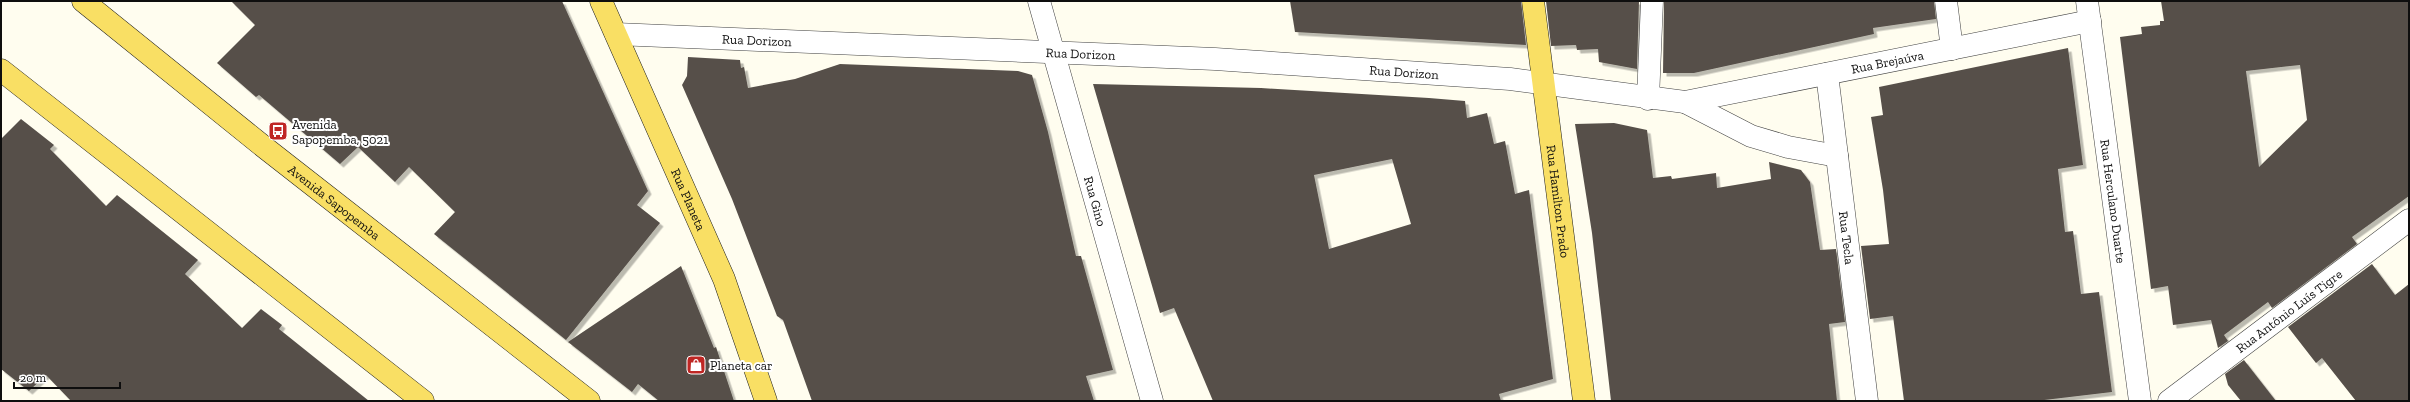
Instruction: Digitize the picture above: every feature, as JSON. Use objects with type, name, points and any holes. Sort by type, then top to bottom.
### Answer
[{"type":"main road","name":"Avenida Sapopemba","points":[[83,1],[270,152],[589,401]]},
{"type":"main road","name":"Rua Planeta","points":[[601,1],[724,279],[766,401]]},
{"type":"main road","name":"Rua Hamilton Prado","points":[[1533,1],[1584,401]]},
{"type":"main road","points":[[1,70],[423,401]]},
{"type":"street","name":"Rua Gino","points":[[1039,1],[1152,401]]},
{"type":"street","points":[[1648,98],[1652,1]]},
{"type":"street","points":[[1946,1],[1952,49]]},
{"type":"street","name":"Rua Brejaúva","points":[[1544,84],[1685,102],[1952,49],[2089,11]]},
{"type":"street","name":"Rua Herculano Duarte","points":[[2089,11],[2140,401]]},
{"type":"street","name":"Rua Dorizon","points":[[616,34],[1053,51],[1239,60],[1510,79],[1544,84]]},
{"type":"street","name":"Rua Tecla","points":[[1827,74],[1867,401]]},
{"type":"street","name":"Rua Brejaúva","points":[[1685,102],[1751,136],[1788,147],[1837,156]]},
{"type":"street","name":"Rua Antônio Luís Tigre","points":[[2169,401],[2409,220]]},
{"type":"building","points":[[231,1],[562,1],[648,191],[637,205],[660,223],[566,340],[434,234],[455,212],[409,167],[395,182],[358,147],[340,164],[259,95],[256,97],[217,63],[255,25]]},
{"type":"building","points":[[1290,1],[1521,1],[1526,45],[1295,32]]},
{"type":"building","points":[[1546,1],[1639,1],[1637,69],[1599,62],[1598,49],[1577,50],[1576,45],[1551,46]]},
{"type":"building","points":[[1664,1],[1934,1],[1936,19],[1873,28],[1874,34],[1694,73],[1663,73]]},
{"type":"building","points":[[2161,1],[2409,1],[2409,196],[2352,237],[2357,244],[2272,308],[2268,302],[2224,335],[2228,341],[2218,348],[2211,320],[2173,325],[2168,286],[2151,289],[2120,37],[2142,34],[2141,27],[2160,25],[2160,21],[2164,21]],"holes":[[[2300,65],[2307,120],[2259,167],[2246,71]]]},
{"type":"building","points":[[2068,48],[2083,165],[2058,169],[2065,232],[2073,231],[2081,294],[2099,292],[2112,392],[2036,401],[1904,401],[1893,316],[1870,319],[1861,246],[1889,244],[1883,190],[1871,117],[1883,115],[1879,87]]},
{"type":"building","points":[[688,57],[740,60],[741,68],[744,67],[748,88],[795,79],[840,64],[1018,71],[1032,75],[1048,132],[1076,256],[1081,256],[1113,370],[1086,376],[1094,401],[812,401],[783,320],[777,316],[732,199],[682,85],[687,76]]},
{"type":"building","points":[[1093,84],[1261,88],[1465,101],[1467,118],[1487,113],[1494,144],[1505,141],[1515,194],[1529,190],[1553,379],[1499,394],[1501,401],[1213,401],[1174,308],[1160,313]],"holes":[[[1392,159],[1411,224],[1329,249],[1314,175]]]},
{"type":"building","points":[[21,119],[54,145],[50,149],[106,206],[117,195],[198,260],[185,274],[242,328],[261,309],[282,325],[279,329],[369,401],[71,401],[46,375],[29,391],[1,369],[1,139]]},
{"type":"building","points":[[1614,123],[1647,130],[1653,178],[1671,176],[1672,179],[1716,173],[1717,188],[1771,179],[1769,162],[1801,170],[1810,182],[1820,250],[1836,249],[1845,322],[1829,324],[1837,401],[1611,401],[1592,233],[1575,124]]},
{"type":"building","points":[[2372,264],[2395,295],[2409,284],[2409,401],[2356,401],[2322,358],[2316,363],[2288,327]]},
{"type":"building","points":[[681,266],[714,348],[716,347],[734,401],[659,401],[638,384],[632,392],[568,342]]},
{"type":"building","points":[[2244,360],[2276,401],[2241,401],[2228,385],[2225,374]]},
{"type":"place","name":"Avenida Sapopemba, 5021","points":[[278,131]]},
{"type":"place","name":"Planeta car","points":[[696,365]]}]
